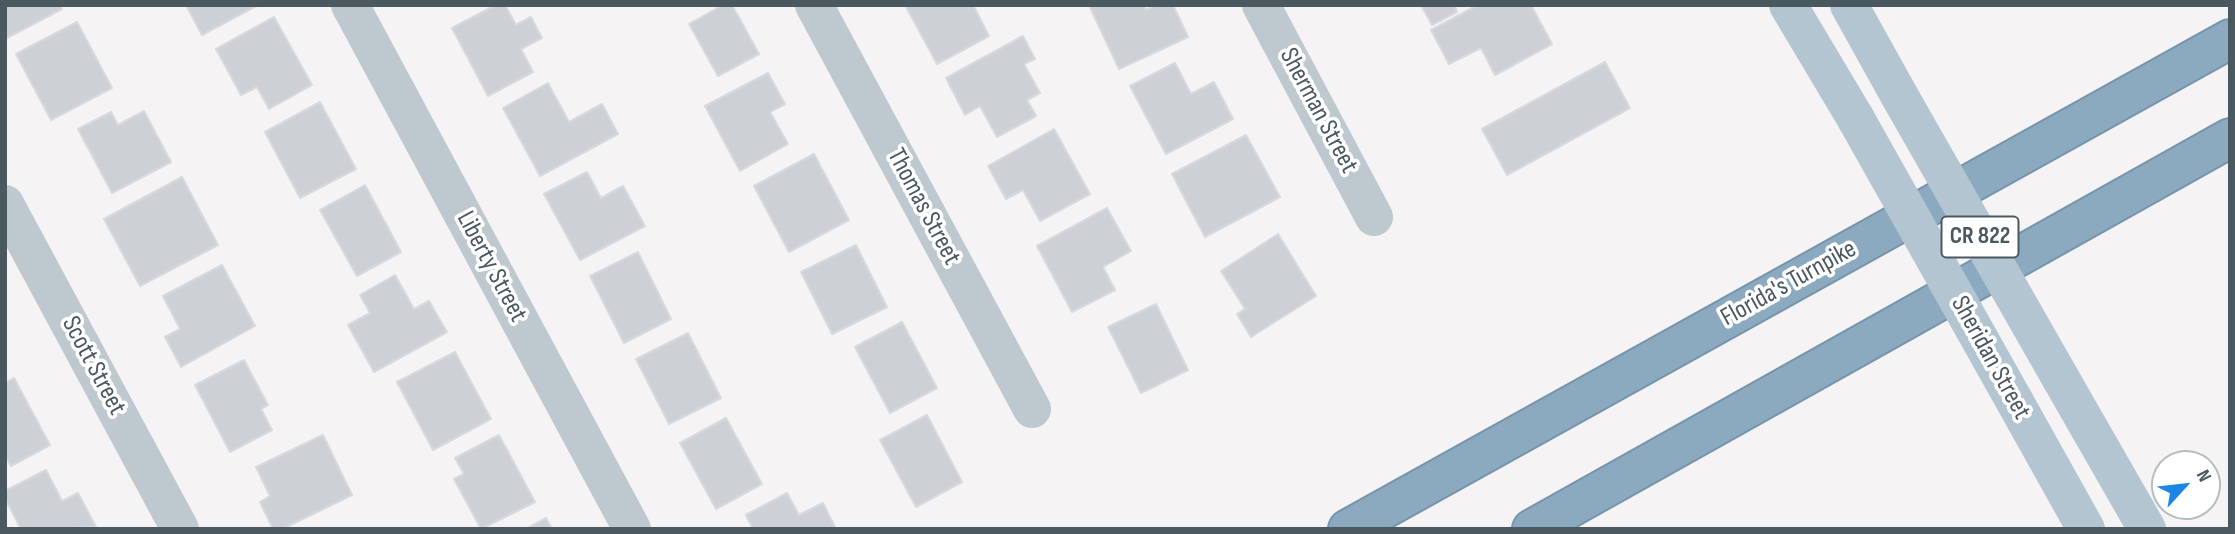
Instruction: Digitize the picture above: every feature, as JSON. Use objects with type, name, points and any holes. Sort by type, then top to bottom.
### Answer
[{"type":"highway","name":"Florida's Turnpike","points":[[1348,529],[2230,39]]},
{"type":"highway","points":[[1532,529],[2230,138]]},
{"type":"main road","name":"Sheridan Street","points":[[1788,5],[1856,119],[2086,529]]},
{"type":"main road","name":"Sheridan Street","points":[[1849,5],[2147,529]]},
{"type":"street","name":"Liberty Street","points":[[350,5],[632,529]]},
{"type":"street","name":"Thomas Street","points":[[814,5],[1032,409]]},
{"type":"street","name":"Sherman Street","points":[[1261,5],[1374,216]]},
{"type":"street","name":"Scott Street","points":[[5,204],[180,529]]},
{"type":"building","points":[[5,5],[60,5],[62,9],[5,39]]},
{"type":"building","points":[[186,5],[258,5],[202,35]]},
{"type":"building","points":[[496,5],[505,5],[516,25],[531,17],[542,38],[521,49],[533,72],[488,96],[452,28]]},
{"type":"building","points":[[723,5],[732,5],[759,54],[718,76],[689,24]]},
{"type":"building","points":[[905,5],[973,5],[989,36],[937,64]]},
{"type":"building","points":[[1089,5],[1144,5],[1146,10],[1156,5],[1173,5],[1188,37],[1119,69]]},
{"type":"building","points":[[1421,5],[1454,5],[1457,12],[1432,25]]},
{"type":"building","points":[[1478,5],[1531,5],[1552,44],[1495,75],[1481,48],[1449,64],[1431,30]]},
{"type":"building","points":[[274,17],[312,85],[269,109],[257,87],[241,95],[216,49]]},
{"type":"building","points":[[77,22],[112,88],[51,120],[16,54]]},
{"type":"building","points":[[1023,36],[1035,59],[1024,64],[1040,93],[1027,100],[1036,116],[997,137],[980,106],[965,115],[946,78]]},
{"type":"building","points":[[1605,62],[1630,108],[1507,175],[1482,129]]},
{"type":"building","points":[[1175,63],[1191,94],[1214,82],[1233,119],[1166,154],[1130,86]]},
{"type":"building","points":[[768,73],[785,104],[770,112],[788,144],[740,171],[705,106]]},
{"type":"building","points":[[548,83],[569,122],[602,104],[618,134],[540,176],[503,108]]},
{"type":"building","points":[[320,102],[356,169],[300,198],[265,132]]},
{"type":"building","points":[[144,111],[171,162],[112,193],[78,129],[111,112],[118,125]]},
{"type":"building","points":[[1054,129],[1090,194],[1040,221],[1023,190],[1006,199],[988,166]]},
{"type":"building","points":[[1246,135],[1280,197],[1205,237],[1172,174]]},
{"type":"building","points":[[814,154],[849,220],[789,252],[754,186]]},
{"type":"building","points":[[587,172],[601,198],[623,186],[645,226],[580,260],[544,194]]},
{"type":"building","points":[[182,177],[218,245],[140,286],[104,219]]},
{"type":"building","points":[[365,185],[401,252],[357,276],[320,210]]},
{"type":"building","points":[[1107,208],[1131,251],[1103,267],[1115,290],[1072,312],[1037,246]]},
{"type":"building","points":[[1278,234],[1316,296],[1251,337],[1237,314],[1245,309],[1221,271]]},
{"type":"building","points":[[856,245],[887,307],[832,334],[801,272]]},
{"type":"building","points":[[638,252],[671,319],[624,343],[590,276]]},
{"type":"building","points":[[222,265],[255,326],[181,367],[165,337],[180,329],[163,296]]},
{"type":"building","points":[[395,275],[414,309],[429,301],[447,332],[374,372],[348,325],[370,313],[360,295]]},
{"type":"building","points":[[1156,304],[1188,370],[1141,393],[1108,327]]},
{"type":"building","points":[[902,322],[937,388],[890,413],[855,347]]},
{"type":"building","points":[[688,333],[721,398],[669,424],[636,359]]},
{"type":"building","points":[[455,352],[491,419],[433,450],[397,382]]},
{"type":"building","points":[[244,360],[268,405],[261,409],[272,430],[230,452],[195,385]]},
{"type":"building","points":[[14,378],[50,445],[11,466],[5,455],[5,383]]},
{"type":"building","points":[[927,415],[962,482],[916,507],[880,440]]},
{"type":"building","points":[[726,418],[762,484],[716,509],[680,443]]},
{"type":"building","points":[[323,435],[352,495],[282,529],[273,529],[260,502],[270,496],[256,467]]},
{"type":"building","points":[[499,435],[535,502],[481,529],[454,479],[464,474],[455,458]]},
{"type":"building","points":[[46,470],[62,501],[78,493],[96,527],[21,529],[5,498],[5,491]]},
{"type":"building","points":[[787,493],[799,515],[823,503],[836,529],[753,529],[746,515]]},
{"type":"building","points":[[546,518],[552,529],[526,529]]}]
